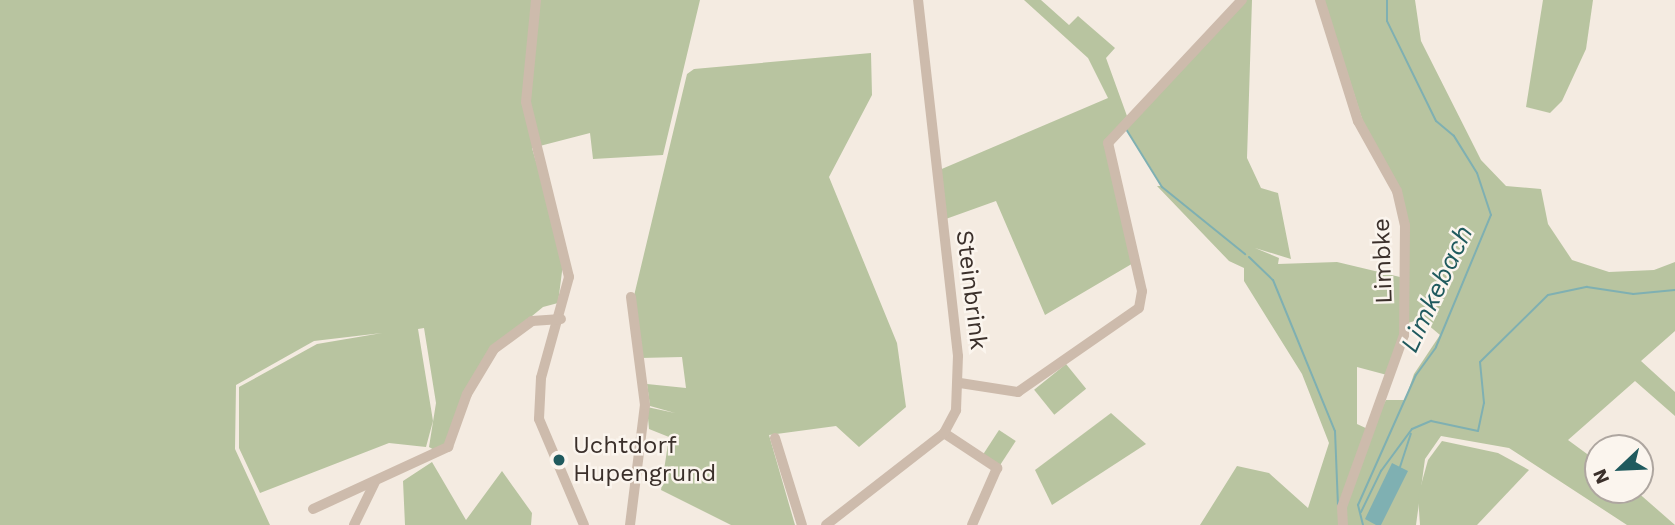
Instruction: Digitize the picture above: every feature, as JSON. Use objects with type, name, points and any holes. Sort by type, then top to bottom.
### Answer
[{"type":"street","points":[[536,0],[526,102],[568,258],[561,319],[541,377],[539,419],[584,525]]},
{"type":"street","name":"Steinbrink","points":[[918,0],[960,383],[944,433]]},
{"type":"street","points":[[960,383],[1018,391],[1141,305],[1108,144],[1241,0]]},
{"type":"street","name":"Limbke","points":[[1320,0],[1358,121],[1397,191],[1405,225],[1402,342],[1342,508],[1343,525]]},
{"type":"street","points":[[630,525],[645,405],[631,298]]},
{"type":"street","points":[[313,509],[448,447],[467,394],[494,349],[532,321],[561,319]]},
{"type":"street","points":[[826,525],[944,433],[997,468],[972,525]]},
{"type":"street","points":[[775,438],[802,525]]},
{"type":"street","points":[[354,525],[375,482]]},
{"type":"green space","points":[[0,0],[700,0],[663,155],[593,159],[590,133],[532,148],[564,256],[558,303],[543,307],[493,348],[446,445],[436,451],[429,447],[436,403],[424,328],[418,329],[433,421],[426,447],[389,443],[260,493],[239,448],[239,387],[317,344],[382,333],[314,341],[236,385],[235,449],[270,525],[0,525]]},
{"type":"green space","points":[[1024,0],[1041,0],[1069,25],[1078,16],[1115,48],[1106,58],[1127,116],[1109,137],[1135,262],[1045,315],[996,201],[943,220],[937,171],[1108,98],[1088,58]]},
{"type":"green space","points":[[1246,0],[1252,0],[1247,158],[1261,188],[1278,193],[1291,259],[1255,248],[1279,258],[1278,264],[1337,262],[1400,277],[1401,337],[1387,375],[1357,367],[1357,424],[1370,430],[1386,400],[1405,400],[1414,374],[1440,335],[1421,319],[1408,323],[1406,217],[1364,125],[1324,0],[1415,0],[1421,41],[1481,160],[1506,186],[1541,189],[1548,224],[1572,260],[1609,272],[1654,270],[1675,262],[1675,331],[1641,361],[1675,392],[1675,416],[1635,381],[1568,440],[1584,452],[1584,497],[1509,448],[1441,436],[1425,459],[1416,525],[1200,525],[1237,466],[1269,473],[1308,508],[1329,443],[1302,374],[1244,281],[1244,268],[1229,261],[1157,186],[1162,186],[1124,125]]},
{"type":"green space","points":[[1543,0],[1593,0],[1586,49],[1562,101],[1550,113],[1526,107]]},
{"type":"green space","points":[[871,53],[872,95],[829,177],[897,343],[906,407],[859,447],[836,426],[769,435],[795,525],[731,525],[661,490],[669,437],[649,429],[647,407],[675,413],[650,406],[647,384],[686,388],[682,357],[640,358],[633,300],[687,74],[694,69]]},
{"type":"green space","points":[[1066,364],[1086,389],[1054,415],[1034,390]]},
{"type":"green space","points":[[1111,413],[1146,444],[1052,505],[1035,470]]},
{"type":"green space","points":[[999,430],[1016,441],[1000,465],[983,454]]},
{"type":"green space","points":[[1442,441],[1498,453],[1529,470],[1477,525],[1420,525],[1418,496],[1428,460]]},
{"type":"green space","points":[[432,462],[466,520],[502,471],[532,513],[531,525],[405,525],[403,481]]},
{"type":"green space","points":[[1595,504],[1651,504],[1675,525],[1627,525]]},
{"type":"water","points":[[1392,463],[1408,471],[1381,525],[1376,525],[1365,519]]},
{"type":"waterway","name":"Limkebach","points":[[1363,525],[1358,505],[1416,375],[1436,347],[1491,215],[1477,173],[1454,136],[1436,121],[1387,21],[1387,0]]},
{"type":"waterway","points":[[1126,129],[1162,187],[1245,254]]},
{"type":"waterway","points":[[1249,257],[1273,280],[1335,431],[1338,506]]},
{"type":"waterway","points":[[1361,512],[1381,471],[1412,429],[1431,421],[1478,431],[1484,403],[1480,362],[1548,295],[1587,287],[1633,294],[1675,290]]},
{"type":"waterway","points":[[1400,467],[1411,434]]},
{"type":"place","name":"Uchtdorf Hupengrund","points":[[559,460]]}]
